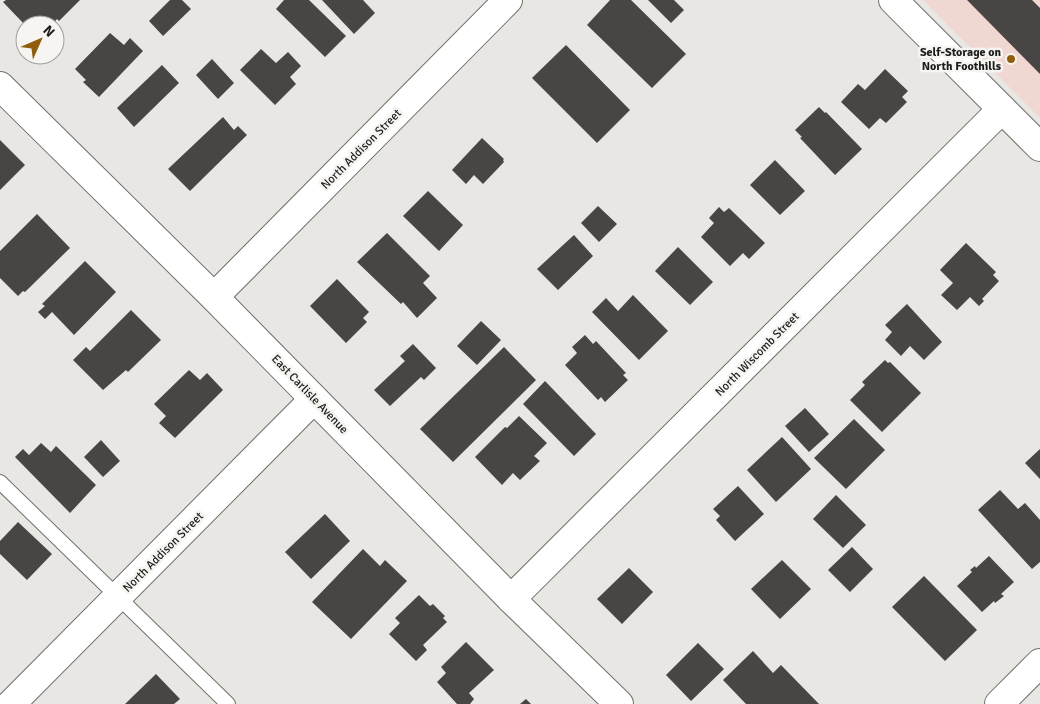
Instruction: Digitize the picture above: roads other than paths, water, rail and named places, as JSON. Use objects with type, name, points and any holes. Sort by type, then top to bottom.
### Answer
[{"type":"street","name":"North Addison Street","points":[[214,297],[508,0]]},
{"type":"street","points":[[893,0],[1040,147]]},
{"type":"street","name":"East Carlisle Avenue","points":[[0,86],[214,297],[511,599],[619,704]]},
{"type":"street","name":"North Wiscomb Street","points":[[511,599],[1002,110]]},
{"type":"street","name":"North Addison Street","points":[[11,704],[314,399]]},
{"type":"street","points":[[999,704],[1040,663]]},
{"type":"lane","points":[[0,482],[228,704]]},
{"type":"place","name":"Self-Storage on North Foothills","points":[[1011,59]]}]
